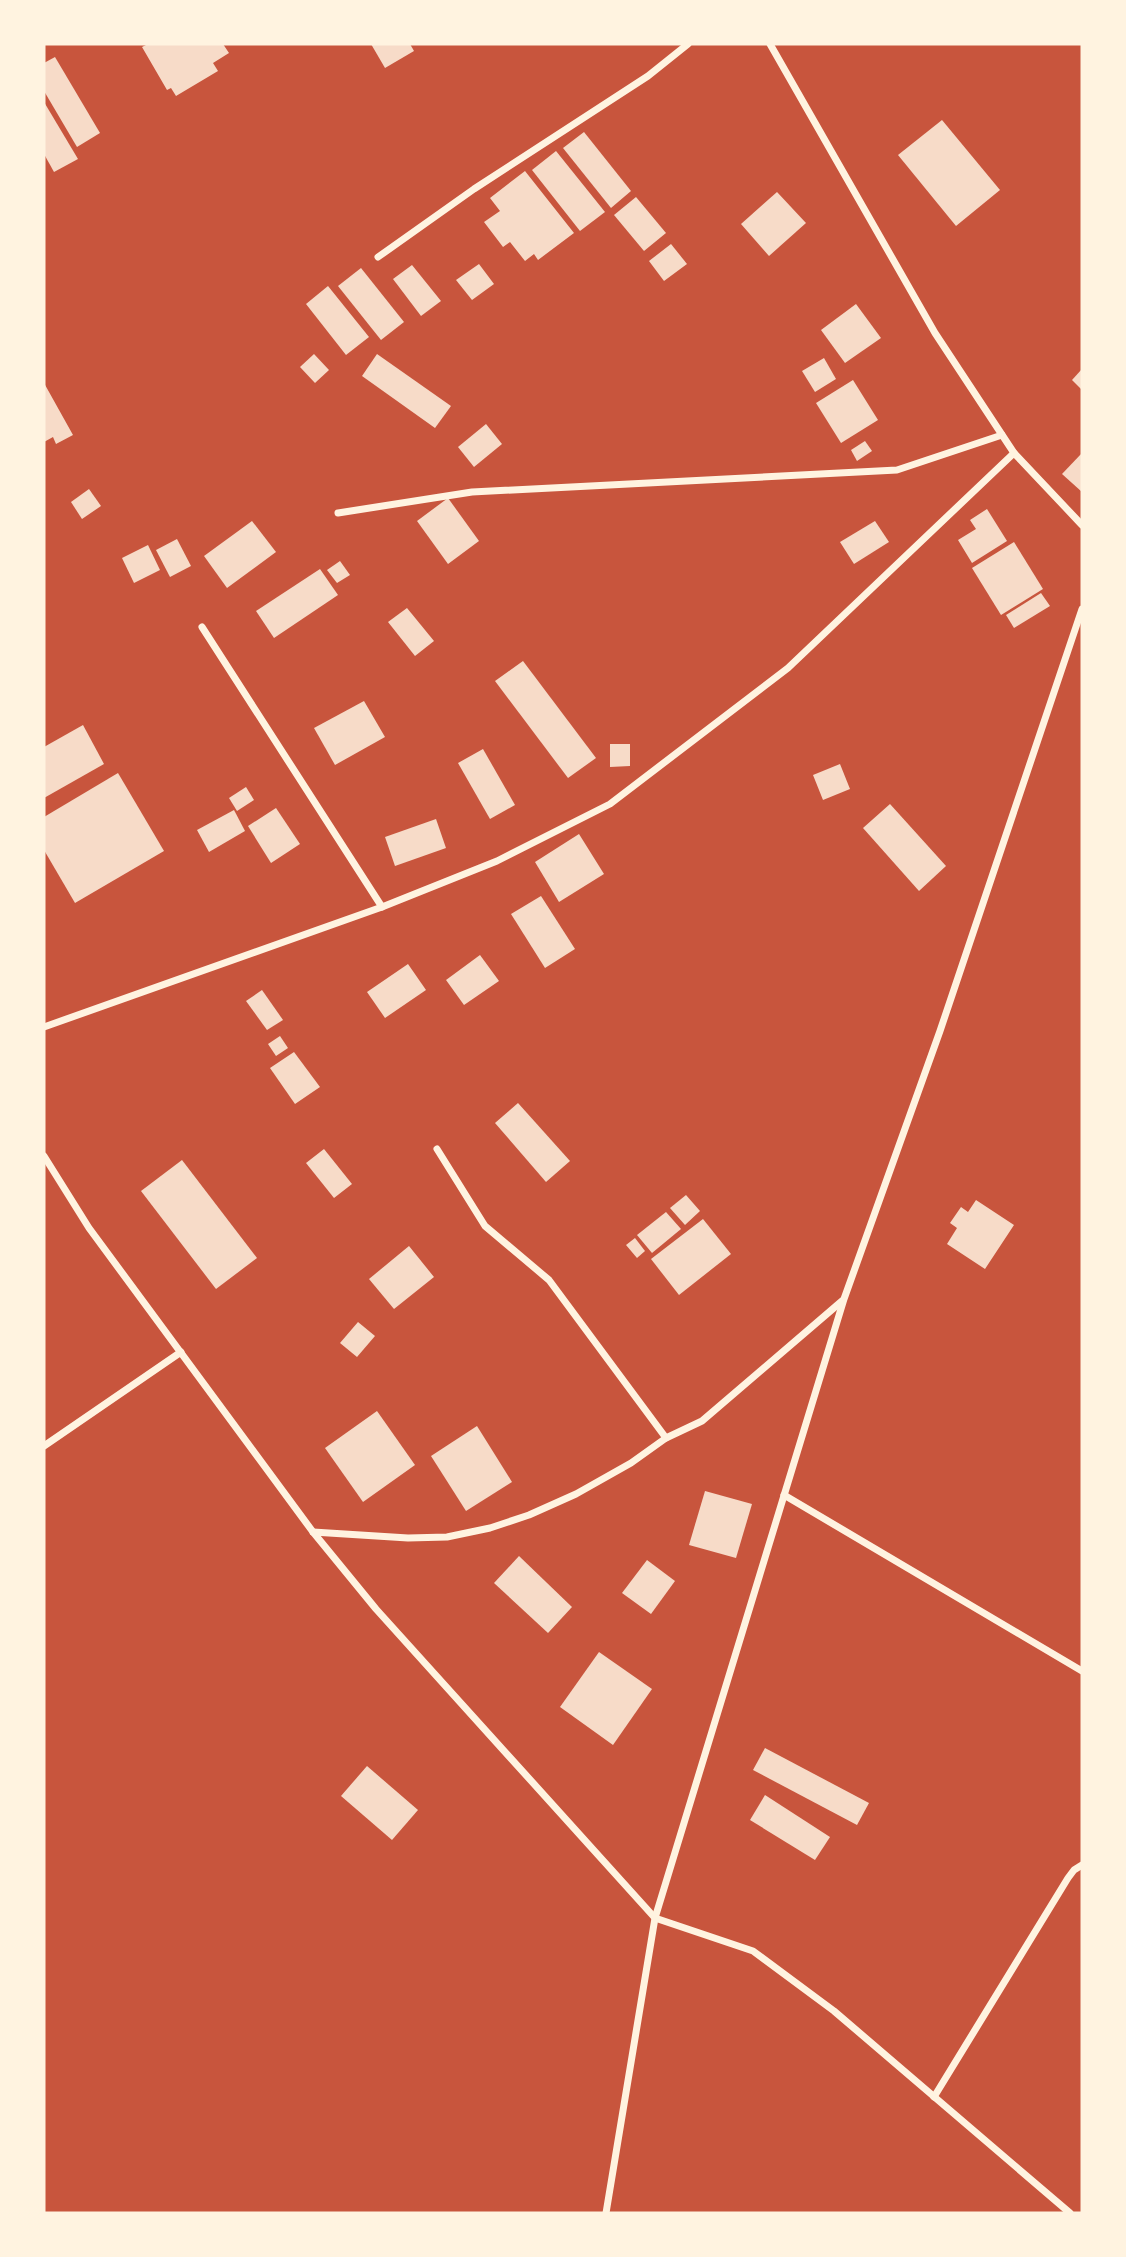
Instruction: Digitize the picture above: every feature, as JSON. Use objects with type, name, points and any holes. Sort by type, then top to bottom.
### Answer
[{"type":"street","points":[[378,257],[474,189],[648,76],[688,44]]},
{"type":"street","points":[[770,44],[935,333],[1014,453],[1082,525]]},
{"type":"street","points":[[338,513],[472,492],[897,470],[1002,435]]},
{"type":"street","points":[[44,1027],[382,907],[498,862],[611,804],[788,668],[1014,453]]},
{"type":"street","points":[[606,2213],[655,1918],[844,1299],[940,1031],[1082,608]]},
{"type":"street","points":[[202,627],[382,907]]},
{"type":"street","points":[[438,1149],[485,1226],[550,1280],[666,1438]]},
{"type":"street","points":[[44,1156],[89,1228],[313,1532],[376,1609],[655,1918],[753,1951],[834,2011],[1070,2213]]},
{"type":"street","points":[[313,1532],[408,1538],[447,1537],[490,1528],[529,1515],[576,1494],[631,1464],[666,1438],[702,1421],[844,1299]]},
{"type":"street","points":[[44,1447],[181,1352]]},
{"type":"street","points":[[784,1495],[1082,1671]]},
{"type":"street","points":[[934,2097],[1068,1878],[1082,1865]]},
{"type":"building","points":[[148,44],[223,44],[229,53],[213,63],[218,71],[176,96],[171,88],[167,90],[142,47]]},
{"type":"building","points":[[371,44],[410,44],[414,51],[385,68]]},
{"type":"building","points":[[55,57],[100,133],[77,147],[44,91],[44,63]]},
{"type":"building","points":[[44,102],[78,159],[54,172],[44,154]]},
{"type":"building","points":[[942,120],[1000,190],[956,226],[898,155]]},
{"type":"building","points":[[584,132],[631,191],[611,208],[563,148]]},
{"type":"building","points":[[556,151],[605,212],[580,231],[532,170]]},
{"type":"building","points":[[525,171],[574,233],[538,260],[534,254],[525,261],[510,242],[503,247],[484,222],[500,211],[490,198]]},
{"type":"building","points":[[777,192],[806,223],[769,256],[741,224]]},
{"type":"building","points":[[636,197],[666,233],[644,251],[614,215]]},
{"type":"building","points":[[671,244],[687,264],[664,281],[649,261]]},
{"type":"building","points":[[479,264],[494,284],[472,300],[456,280]]},
{"type":"building","points":[[412,265],[441,301],[421,316],[393,279]]},
{"type":"building","points":[[361,268],[404,322],[381,340],[338,286]]},
{"type":"building","points":[[328,286],[369,337],[346,355],[306,304]]},
{"type":"building","points":[[856,304],[881,338],[845,363],[821,330]]},
{"type":"building","points":[[314,354],[329,370],[315,383],[300,367]]},
{"type":"building","points":[[377,354],[451,406],[435,428],[362,376]]},
{"type":"building","points":[[824,358],[836,379],[815,392],[802,371]]},
{"type":"building","points":[[1082,369],[1082,390],[1072,380]]},
{"type":"building","points":[[853,380],[878,420],[841,443],[816,403]]},
{"type":"building","points":[[44,383],[73,435],[56,444],[53,437],[44,442]]},
{"type":"building","points":[[486,424],[502,444],[474,467],[458,447]]},
{"type":"building","points":[[865,441],[872,451],[857,461],[851,450]]},
{"type":"building","points":[[1082,453],[1082,492],[1062,474]]},
{"type":"building","points":[[89,489],[101,506],[82,519],[71,502]]},
{"type":"building","points":[[448,498],[479,541],[448,564],[417,521]]},
{"type":"building","points":[[987,509],[1007,541],[972,563],[958,540],[976,529],[970,520]]},
{"type":"building","points":[[252,521],[276,552],[227,588],[204,556]]},
{"type":"building","points":[[875,521],[889,542],[854,564],[840,542]]},
{"type":"building","points":[[177,539],[191,566],[170,577],[156,550]]},
{"type":"building","points":[[1014,542],[1043,589],[1001,615],[972,568]]},
{"type":"building","points":[[148,545],[160,570],[134,583],[122,558]]},
{"type":"building","points":[[340,561],[350,575],[337,583],[327,570]]},
{"type":"building","points":[[320,569],[338,595],[274,638],[256,611]]},
{"type":"building","points":[[1041,593],[1050,606],[1014,628],[1006,615]]},
{"type":"building","points":[[407,608],[434,641],[415,656],[388,622]]},
{"type":"building","points":[[523,661],[596,758],[568,778],[495,681]]},
{"type":"building","points":[[364,701],[385,737],[335,765],[314,728]]},
{"type":"building","points":[[83,725],[104,764],[44,798],[44,747]]},
{"type":"building","points":[[610,744],[630,744],[630,766],[610,767]]},
{"type":"building","points":[[483,749],[515,805],[490,819],[458,763]]},
{"type":"building","points":[[840,764],[850,789],[823,800],[813,775]]},
{"type":"building","points":[[118,773],[164,851],[75,903],[44,850],[44,817]]},
{"type":"building","points":[[246,787],[254,800],[237,811],[229,798]]},
{"type":"building","points":[[890,804],[946,866],[919,891],[863,828]]},
{"type":"building","points":[[276,808],[300,844],[271,863],[248,826]]},
{"type":"building","points":[[234,810],[245,831],[209,852],[197,830]]},
{"type":"building","points":[[436,819],[446,848],[395,866],[385,837]]},
{"type":"building","points":[[579,834],[604,874],[559,902],[535,862]]},
{"type":"building","points":[[541,896],[575,949],[545,968],[511,914]]},
{"type":"building","points":[[480,955],[499,981],[464,1005],[446,980]]},
{"type":"building","points":[[408,964],[426,990],[385,1018],[367,992]]},
{"type":"building","points":[[262,990],[283,1020],[267,1030],[246,1001]]},
{"type":"building","points":[[280,1036],[288,1048],[276,1056],[268,1044]]},
{"type":"building","points":[[294,1052],[320,1087],[295,1104],[270,1068]]},
{"type":"building","points":[[518,1103],[570,1161],[546,1182],[495,1123]]},
{"type":"building","points":[[324,1149],[352,1184],[334,1198],[306,1163]]},
{"type":"building","points":[[182,1160],[257,1258],[216,1289],[141,1191]]},
{"type":"building","points":[[686,1195],[700,1211],[685,1225],[670,1208]]},
{"type":"building","points":[[976,1200],[1014,1225],[985,1269],[947,1244],[957,1228],[950,1223],[961,1207],[968,1212]]},
{"type":"building","points":[[666,1212],[681,1229],[652,1253],[637,1235]]},
{"type":"building","points":[[703,1219],[731,1254],[679,1295],[651,1259]]},
{"type":"building","points":[[635,1238],[645,1251],[637,1258],[626,1245]]},
{"type":"building","points":[[409,1246],[434,1277],[394,1309],[369,1279]]},
{"type":"building","points":[[358,1322],[375,1336],[357,1357],[340,1343]]},
{"type":"building","points":[[377,1411],[415,1465],[363,1502],[325,1448]]},
{"type":"building","points":[[477,1426],[512,1482],[466,1511],[431,1456]]},
{"type":"building","points":[[705,1491],[752,1504],[736,1558],[689,1545]]},
{"type":"building","points":[[519,1556],[572,1607],[548,1633],[494,1583]]},
{"type":"building","points":[[647,1560],[675,1581],[651,1614],[622,1593]]},
{"type":"building","points":[[599,1652],[652,1689],[613,1745],[560,1707]]},
{"type":"building","points":[[765,1748],[869,1803],[857,1825],[753,1770]]},
{"type":"building","points":[[367,1766],[418,1810],[392,1840],[341,1796]]},
{"type":"building","points":[[765,1795],[830,1837],[815,1860],[750,1820]]}]
